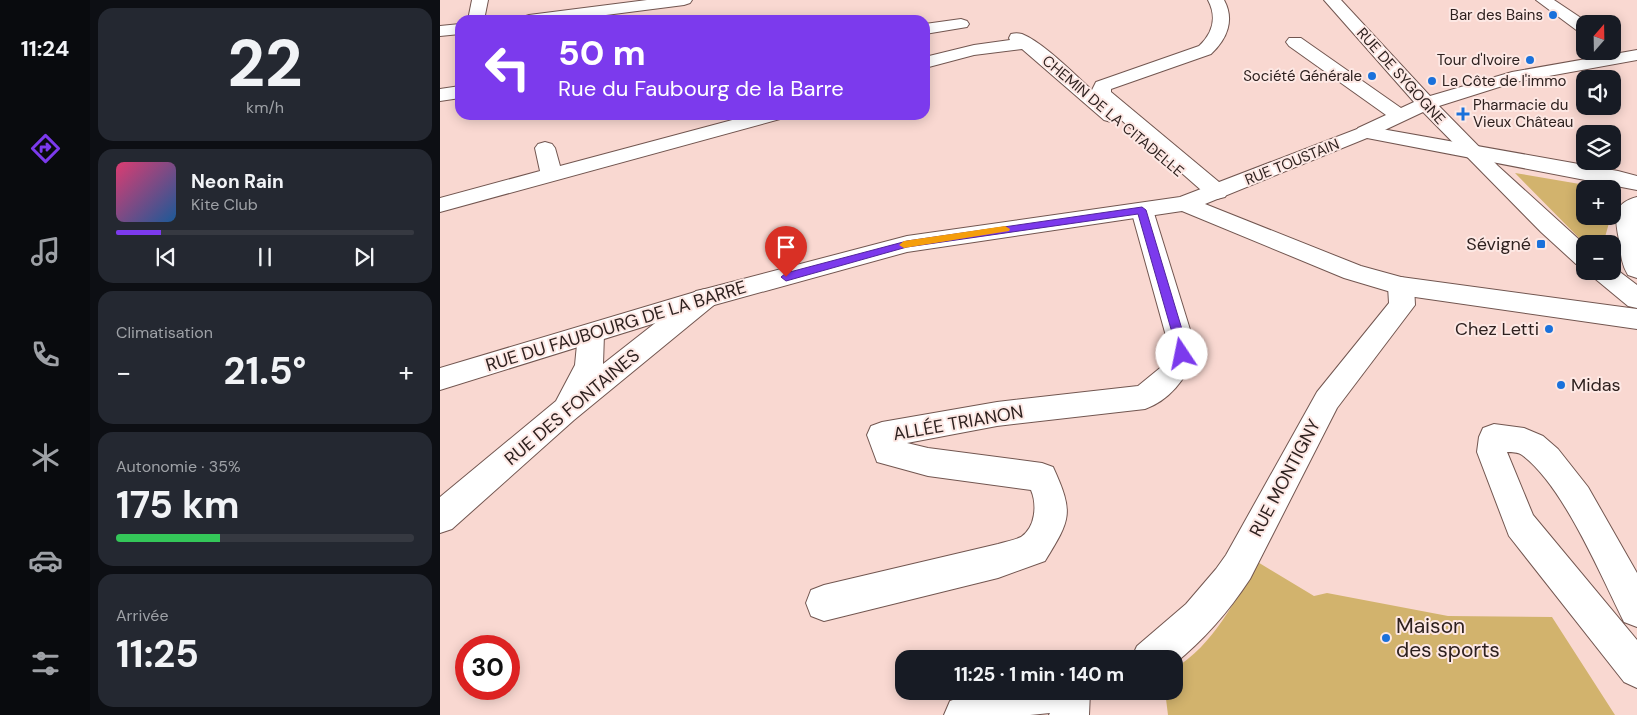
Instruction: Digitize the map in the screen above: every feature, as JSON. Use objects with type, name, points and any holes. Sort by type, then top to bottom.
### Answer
[{"type":"street","points":[[477,15],[480,0]]},
{"type":"street","points":[[568,15],[684,0]]},
{"type":"street","points":[[1213,194],[1101,93],[1103,86],[1149,66],[1205,50],[1213,43],[1220,29],[1222,11],[1216,0]]},
{"type":"street","name":"RUE DE SYGOGNE","points":[[1332,0],[1424,104],[1471,152],[1576,251]]},
{"type":"street","points":[[1544,0],[1576,22]]},
{"type":"street","points":[[930,28],[961,24]]},
{"type":"street","points":[[440,31],[455,30]]},
{"type":"street","name":"CHEMIN DE LA CITADELLE","points":[[930,61],[960,52],[1020,41],[1213,194]]},
{"type":"street","points":[[1295,42],[1399,115]]},
{"type":"street","name":"RUE TOUSTAIN","points":[[1184,204],[1366,132],[1424,104],[1512,77],[1625,53]]},
{"type":"street","points":[[440,96],[455,93]]},
{"type":"street","points":[[440,205],[755,120]]},
{"type":"street","points":[[1366,132],[1637,183]]},
{"type":"street","points":[[545,148],[551,176]]},
{"type":"street","points":[[1184,204],[1353,272],[1401,286],[1637,319]]},
{"type":"street","name":"RUE DU FAUBOURG DE LA BARRE","points":[[440,379],[705,298],[907,244],[1184,204]]},
{"type":"street","points":[[1637,204],[1628,210],[1626,225],[1632,244],[1631,259],[1637,269]]},
{"type":"street","name":"ALLÉE TRIANON","points":[[824,603],[998,561],[1033,549],[1050,523],[1052,499],[1042,477],[928,462],[888,452],[882,436],[997,414],[1145,397],[1170,376],[1182,354],[1179,336],[1142,210]]},
{"type":"street","points":[[1613,280],[1637,299]]},
{"type":"street","name":"RUE MONTIGNY","points":[[1161,650],[1200,618],[1238,567],[1326,400],[1402,305],[1401,286]]},
{"type":"street","name":"RUE DES FONTAINES","points":[[440,518],[564,411],[705,298]]},
{"type":"street","points":[[564,411],[589,365],[591,334]]},
{"type":"street","points":[[1637,609],[1584,513],[1556,468],[1530,443],[1494,437],[1492,452],[1521,525],[1637,669]]},
{"type":"street","points":[[964,715],[1015,700]]},
{"type":"street","points":[[1068,715],[1070,700]]},
{"type":"shaded area","points":[[1515,173],[1576,183],[1576,225],[1608,225],[1606,235],[1576,235]]},
{"type":"shaded area","name":"Maison des sports","points":[[1256,561],[1314,596],[1327,593],[1448,616],[1552,617],[1615,715],[1168,715],[1166,700],[1183,700],[1183,663],[1212,635],[1240,591]]},
{"type":"slow traffic","points":[[904,245],[1005,229]]},
{"type":"place","name":"Bar des Bains","points":[[1553,15]]},
{"type":"place","name":"Tour d'Ivoire","points":[[1530,60]]},
{"type":"place","name":"Société Générale","points":[[1372,76]]},
{"type":"place","name":"La Côte de l'immo","points":[[1432,81]]},
{"type":"place","name":"Pharmacie du Vieux Château","points":[[1463,114]]},
{"type":"place","name":"Sévigné","points":[[1541,244]]},
{"type":"place","name":"Chez Letti","points":[[1549,329]]},
{"type":"place","name":"Midas","points":[[1561,385]]},
{"type":"place","name":"Maison des sports","points":[[1386,638]]},
{"type":"route","points":[[786,277],[907,244],[1142,210],[1179,336],[1182,354]]}]
